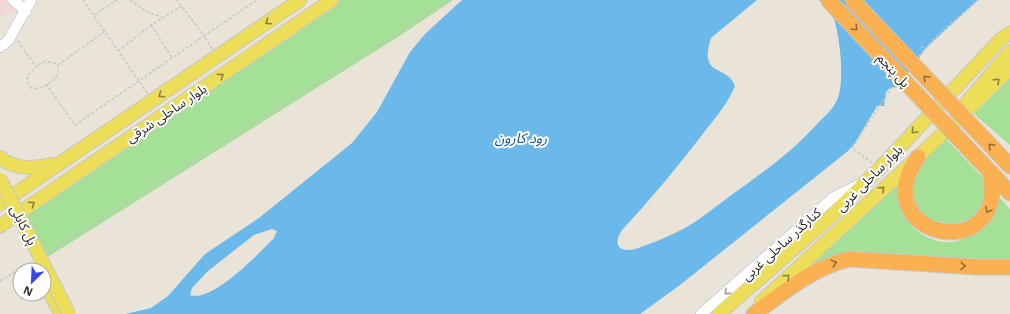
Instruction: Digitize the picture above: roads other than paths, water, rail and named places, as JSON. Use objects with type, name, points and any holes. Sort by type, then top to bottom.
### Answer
[{"type":"highway","name":"پل پنجم","points":[[828,0],[1010,193]]},
{"type":"highway","name":"پل پنجم","points":[[852,0],[1010,166]]},
{"type":"highway","points":[[918,158],[909,170],[905,186],[906,202],[914,216],[926,226],[940,232],[956,233],[971,227],[983,217],[991,203],[993,188],[990,172]]},
{"type":"highway","points":[[754,314],[808,275],[830,264],[849,259],[977,267],[1010,267]]},
{"type":"main road","name":"بلوار ساحلی شرقی","points":[[0,204],[300,0]]},
{"type":"main road","name":"بلوار ساحلی شرقی","points":[[0,226],[332,0]]},
{"type":"main road","name":"بلوار ساحلی غربی","points":[[719,314],[830,217],[879,169],[1001,39],[1010,33]]},
{"type":"main road","name":"بلوار ساحلی غربی","points":[[936,140],[978,87],[1010,52]]},
{"type":"main road","name":"بلوار ساحلی غربی","points":[[748,314],[818,247],[918,158],[1010,69]]},
{"type":"main road","points":[[176,85],[185,100]]},
{"type":"main road","points":[[1,161],[22,168],[37,168],[62,162]]},
{"type":"main road","name":"پل کابلی","points":[[0,179],[69,314]]},
{"type":"main road","name":"پل کابلی","points":[[0,197],[36,262]]},
{"type":"main road","points":[[52,298],[60,314]]},
{"type":"street","points":[[13,0],[26,11]]},
{"type":"street","points":[[0,47],[8,41],[32,0]]},
{"type":"street","name":"کنارگذر ساحلی غربی","points":[[701,314],[834,197],[866,182]]},
{"type":"street","points":[[764,314],[796,284]]},
{"type":"water","name":"رود کارون","points":[[462,0],[757,0],[711,38],[708,59],[711,65],[731,79],[735,86],[722,110],[675,169],[622,230],[619,236],[618,246],[624,250],[629,250],[663,238],[697,221],[765,171],[798,144],[831,109],[837,100],[841,83],[840,50],[834,19],[819,0],[978,0],[925,49],[898,87],[890,88],[886,92],[884,106],[877,106],[855,143],[848,151],[680,285],[640,314],[125,314],[151,308],[168,296],[205,254],[259,218],[352,143],[377,112],[410,52],[425,34]],"holes":[[[272,229],[277,231],[274,238],[235,275],[210,292],[199,295],[190,295],[192,288],[208,271],[254,235]]]}]
